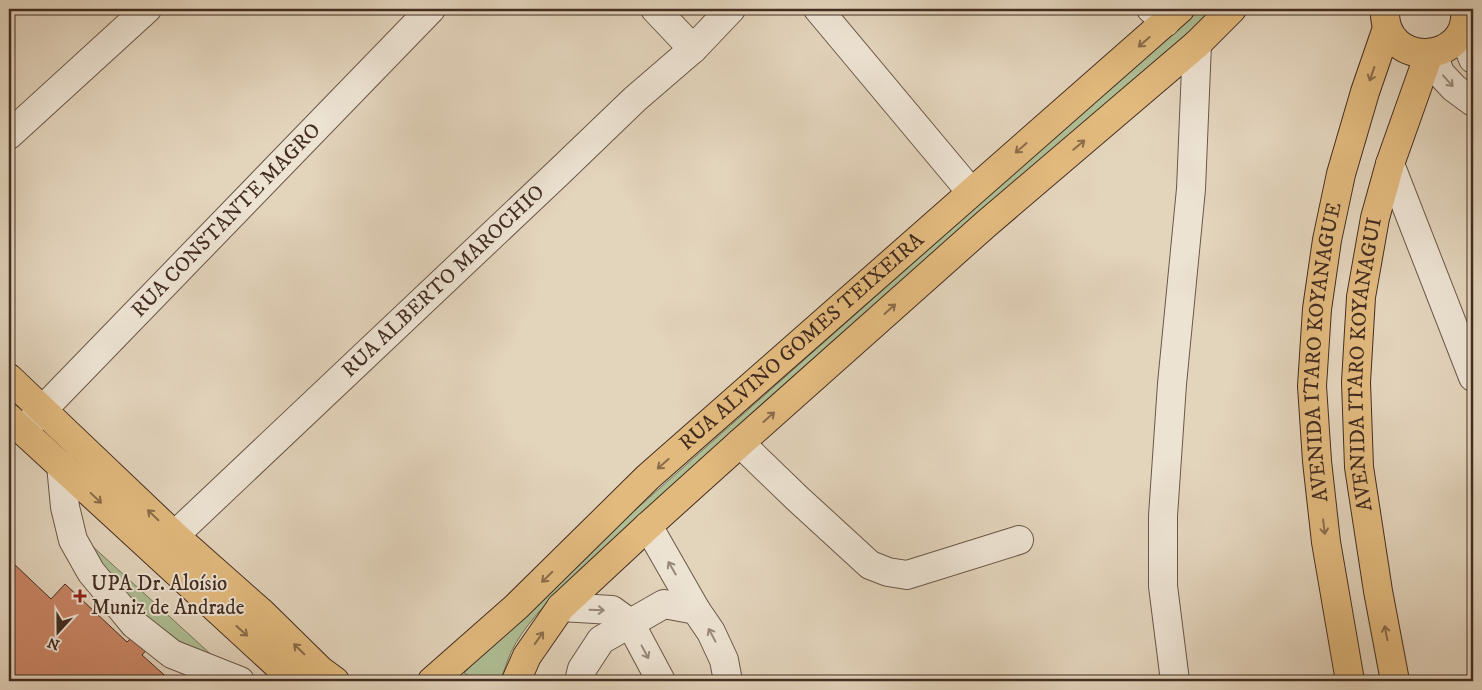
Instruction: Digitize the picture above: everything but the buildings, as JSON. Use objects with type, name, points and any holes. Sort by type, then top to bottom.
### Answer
[{"type":"main road","name":"RUA ALVINO GOMES TEIXEIRA","points":[[516,681],[527,656],[561,607],[740,443],[986,224],[1197,44],[1232,9]]},
{"type":"main road","name":"RUA ALVINO GOMES TEIXEIRA","points":[[432,681],[516,608],[648,477],[971,192],[1166,13]]},
{"type":"main road","points":[[1386,18],[1392,37],[1400,45],[1418,53],[1431,53],[1447,48],[1458,37],[1465,16]]},
{"type":"main road","name":"AVENIDA ITARO KOYANAGUE","points":[[1350,681],[1326,542],[1316,461],[1312,386],[1317,310],[1327,240],[1344,165],[1386,18]]},
{"type":"main road","name":"AVENIDA ITARO KOYANAGUI","points":[[1395,681],[1378,590],[1359,467],[1356,382],[1361,297],[1375,218],[1390,164],[1431,53]]},
{"type":"main road","points":[[9,378],[43,409],[274,662],[295,681]]},
{"type":"main road","points":[[16,424],[61,465],[166,545],[262,612],[320,670],[335,681]]},
{"type":"street","points":[[9,135],[147,9]]},
{"type":"street","name":"RUA CONSTANTE MAGRO","points":[[16,424],[43,409],[431,9]]},
{"type":"street","points":[[655,9],[693,49]]},
{"type":"street","name":"RUA ALBERTO MAROCHIO","points":[[166,545],[635,98],[693,49],[731,9]]},
{"type":"street","points":[[818,9],[971,192]]},
{"type":"street","points":[[1465,16],[1467,44],[1473,59]]},
{"type":"street","points":[[1175,681],[1163,586],[1164,516],[1172,384],[1191,189],[1197,44]]},
{"type":"street","points":[[1431,53],[1440,73],[1454,88],[1473,102]]},
{"type":"street","points":[[1390,164],[1473,378]]},
{"type":"street","points":[[740,443],[870,565],[888,572],[907,575],[1019,540]]},
{"type":"street","points":[[61,465],[64,507],[73,540],[91,572],[134,624],[172,654],[240,681]]},
{"type":"street","points":[[648,526],[696,610],[711,632],[724,660],[728,681]]},
{"type":"street","points":[[583,677],[601,640],[630,622],[664,604],[696,610]]},
{"type":"street","points":[[561,607],[612,610],[630,622],[661,681]]},
{"type":"street","points":[[247,681],[274,662]]},
{"type":"green space","points":[[1199,9],[1218,9],[564,585],[522,634],[511,652],[500,681],[480,681],[464,673],[525,608]]},
{"type":"green space","points":[[79,534],[216,659],[193,651],[127,603]]},
{"type":"place","name":"UPA Dr. Aloísio Muniz de Andrade","points":[[80,596]]}]
